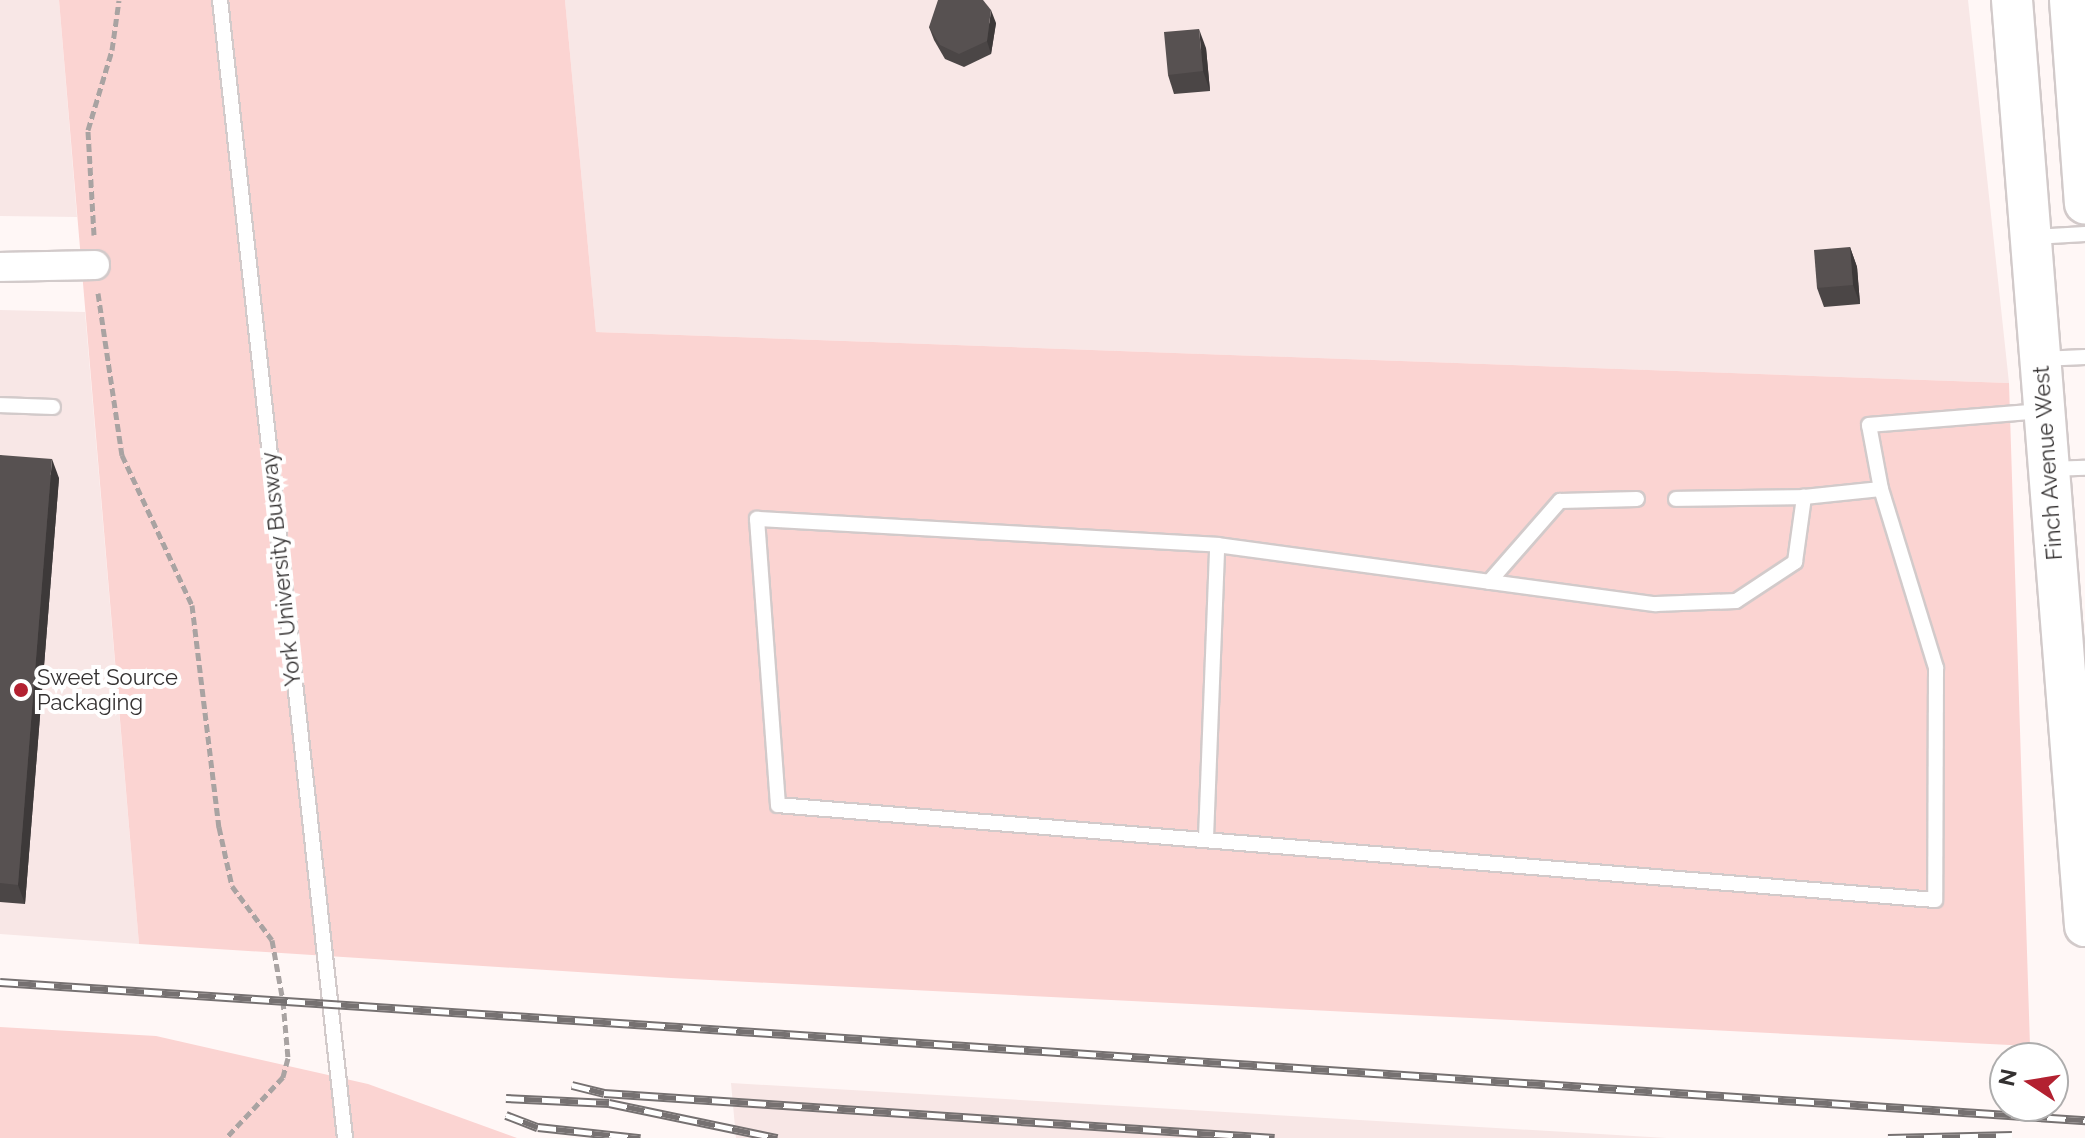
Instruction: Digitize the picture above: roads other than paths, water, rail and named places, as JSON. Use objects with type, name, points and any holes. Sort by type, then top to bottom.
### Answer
[{"type":"main road","name":"Finch Avenue West","points":[[2012,0],[2044,411],[2067,468],[2085,926]]},
{"type":"main road","points":[[2070,0],[2085,203]]},
{"type":"street","points":[[0,267],[95,265]]},
{"type":"lane","name":"York University Busway","points":[[220,0],[345,1138]]},
{"type":"lane","points":[[2031,238],[2085,234]]},
{"type":"lane","points":[[2041,359],[2085,357]]},
{"type":"lane","points":[[0,405],[53,407]]},
{"type":"lane","points":[[1804,497],[1795,562],[1736,601],[1656,604],[1217,545],[757,519],[778,805],[1935,900],[1936,668],[1881,489],[1869,425],[2044,411]]},
{"type":"lane","points":[[1676,499],[1804,497],[1881,489]]},
{"type":"lane","points":[[1489,582],[1560,501],[1637,499]]},
{"type":"lane","points":[[1206,838],[1217,545]]},
{"type":"railway","points":[[0,982],[2085,1120]]},
{"type":"railway","points":[[572,1085],[604,1093],[1274,1138]]},
{"type":"railway","points":[[506,1098],[609,1103],[777,1138]]},
{"type":"railway","points":[[506,1115],[538,1127],[640,1138]]},
{"type":"railway","points":[[1888,1138],[2012,1135]]},
{"type":"place","name":"Sweet Source Packaging","points":[[21,690]]}]
